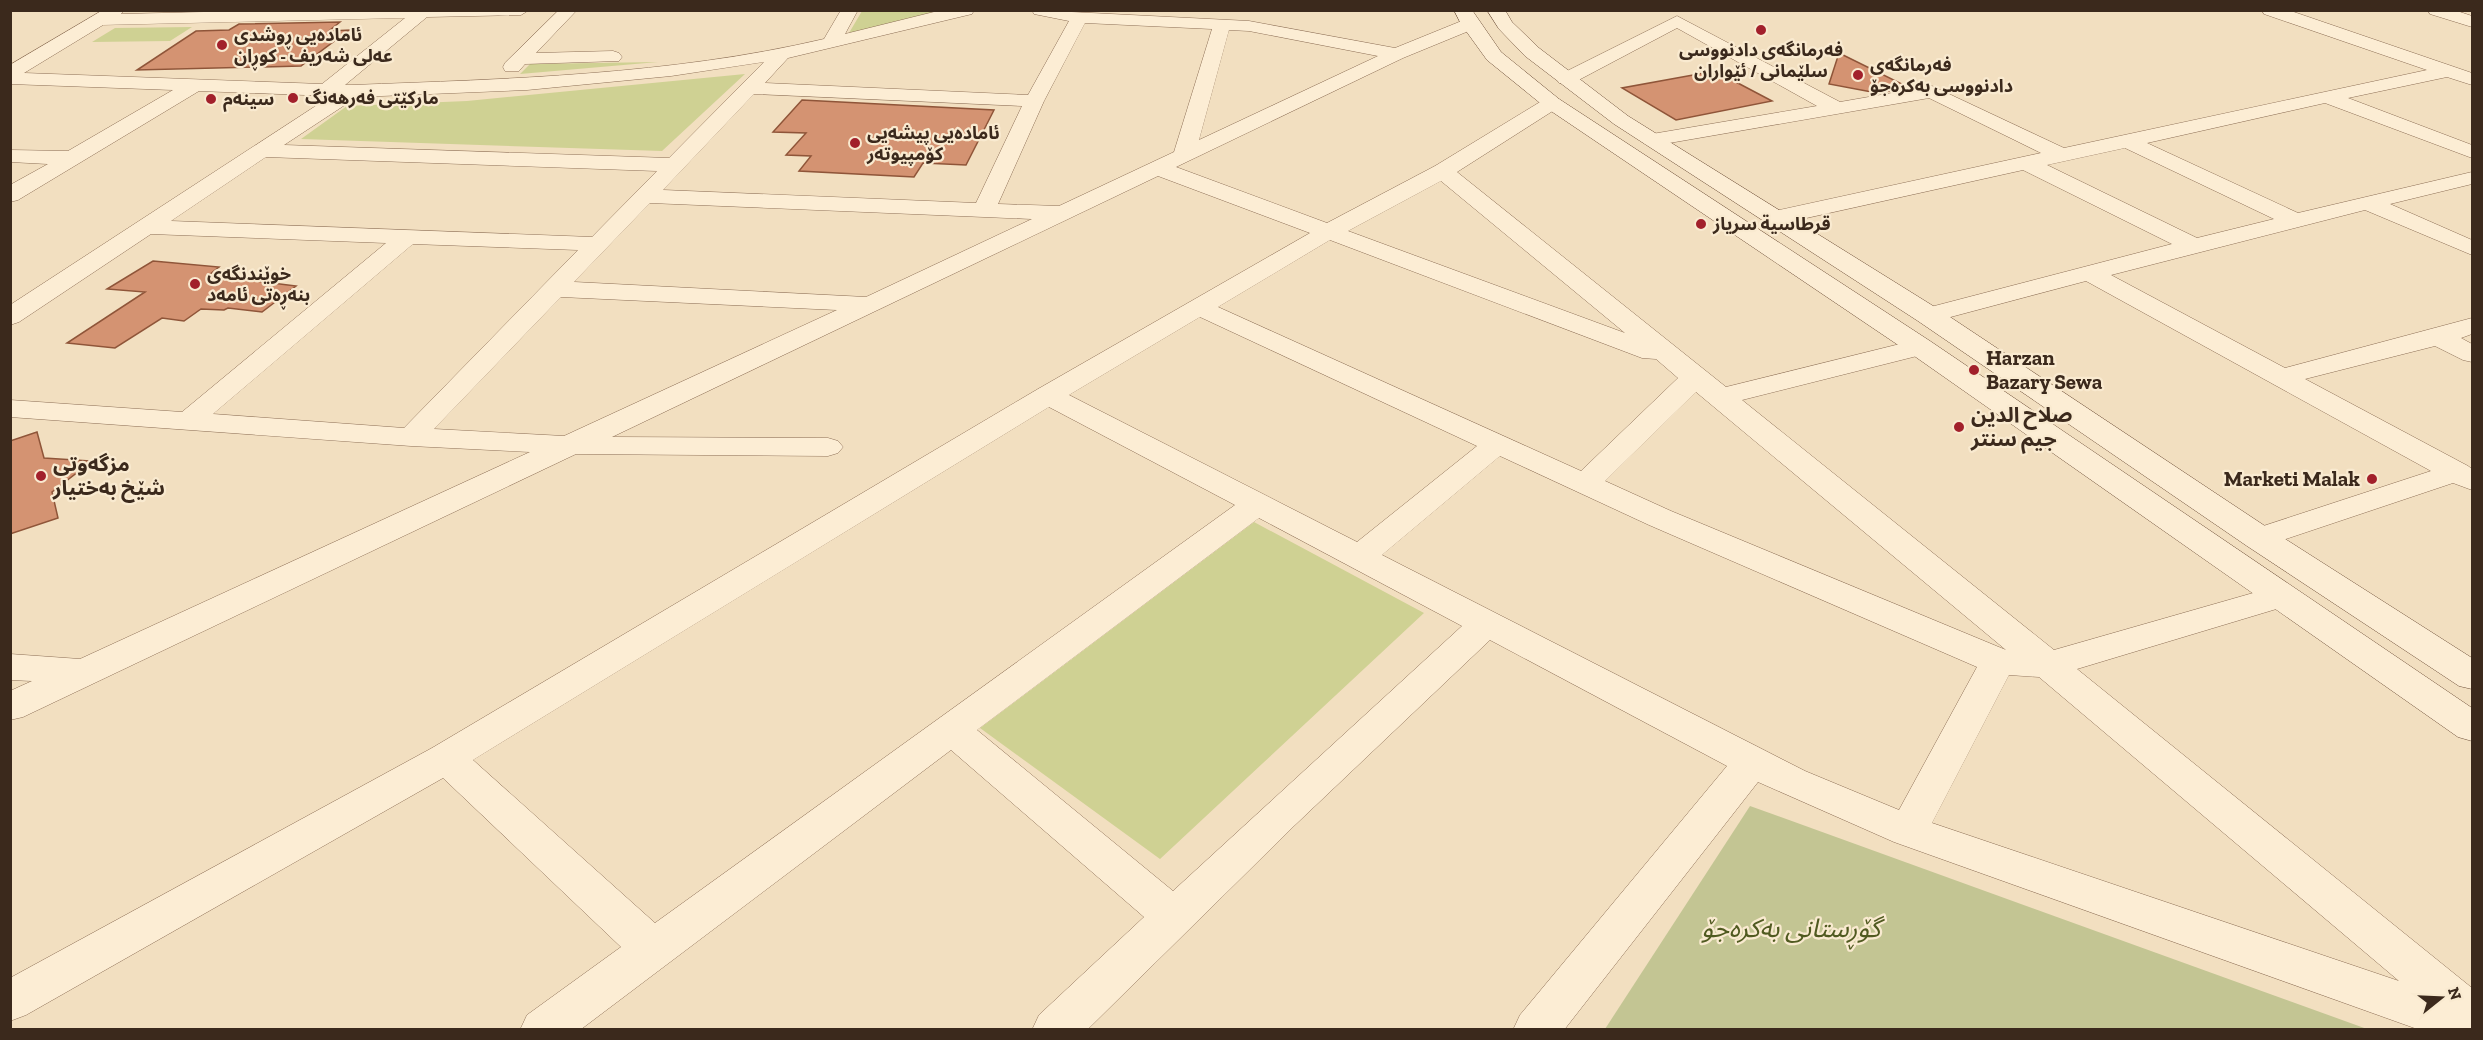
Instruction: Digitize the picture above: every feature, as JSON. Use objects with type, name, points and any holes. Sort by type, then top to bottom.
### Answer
[{"type":"main road","points":[[1496,10],[1585,125],[1649,147],[1775,218],[1928,315],[2259,538],[2472,676]]},
{"type":"main road","points":[[1466,17],[1494,56],[1559,91],[1621,120],[1649,147],[1920,347],[2472,727]]},
{"type":"main road","points":[[1585,125],[1602,125],[1621,120]]},
{"type":"street","points":[[10,73],[108,15],[521,10]]},
{"type":"street","points":[[493,85],[568,10]]},
{"type":"street","points":[[831,42],[850,10]]},
{"type":"street","points":[[10,78],[352,91],[493,85],[671,70],[782,54],[966,10]]},
{"type":"street","points":[[1040,10],[1079,18],[1310,28],[1397,54]]},
{"type":"street","points":[[10,1001],[446,758],[1048,395],[1328,232],[1443,171],[1559,91],[1699,10]]},
{"type":"street","points":[[2270,10],[2472,79]]},
{"type":"street","points":[[2436,10],[2472,22]]},
{"type":"street","points":[[327,90],[423,12]]},
{"type":"street","points":[[10,707],[869,305],[1397,54],[1466,17]]},
{"type":"street","points":[[984,210],[1034,101],[1079,18]]},
{"type":"street","points":[[1677,21],[1838,109]]},
{"type":"street","points":[[1184,155],[1222,24]]},
{"type":"street","points":[[521,59],[782,54]]},
{"type":"street","points":[[411,437],[782,54]]},
{"type":"street","points":[[1775,218],[2447,71]]},
{"type":"street","points":[[10,195],[194,86]]},
{"type":"street","points":[[749,88],[1034,101]]},
{"type":"street","points":[[10,317],[263,152],[352,91]]},
{"type":"street","points":[[1649,147],[1932,92],[2061,155]]},
{"type":"street","points":[[2326,97],[2472,152]]},
{"type":"street","points":[[2127,141],[2295,220]]},
{"type":"street","points":[[263,152],[673,165]]},
{"type":"street","points":[[10,156],[75,158]]},
{"type":"street","points":[[2026,163],[2194,246]]},
{"type":"street","points":[[1158,168],[1328,232],[1697,378],[1920,347]]},
{"type":"street","points":[[1443,171],[2472,1015]]},
{"type":"street","points":[[1928,315],[2295,220],[2472,178]]},
{"type":"street","points":[[644,195],[1062,213]]},
{"type":"street","points":[[2368,203],[2472,248]]},
{"type":"street","points":[[148,227],[597,244]]},
{"type":"street","points":[[189,421],[406,238]]},
{"type":"street","points":[[2091,274],[2465,477]]},
{"type":"street","points":[[554,289],[869,305]]},
{"type":"street","points":[[1198,307],[1585,484],[1998,662],[2047,665],[2281,596]]},
{"type":"street","points":[[2282,377],[2438,337],[2472,326]]},
{"type":"street","points":[[2438,337],[2472,354]]},
{"type":"street","points":[[1585,484],[1697,378]]},
{"type":"street","points":[[1048,395],[1791,782],[1908,831],[2472,1027]]},
{"type":"street","points":[[10,408],[411,437],[569,445],[828,447]]},
{"type":"street","points":[[1359,557],[1497,444]]},
{"type":"street","points":[[2259,538],[2465,477]]},
{"type":"street","points":[[543,1029],[1257,504]]},
{"type":"street","points":[[1055,1029],[1280,815],[1486,624]]},
{"type":"street","points":[[1908,831],[1998,662]]},
{"type":"street","points":[[10,667],[83,672]]},
{"type":"street","points":[[952,730],[1174,917]]},
{"type":"street","points":[[446,758],[652,948]]},
{"type":"street","points":[[1540,1027],[1752,762]]},
{"type":"green space","points":[[862,11],[942,11],[849,33]]},
{"type":"green space","points":[[192,27],[170,41],[92,42],[115,28]]},
{"type":"green space","points":[[658,62],[520,74],[530,64]]},
{"type":"green space","points":[[745,74],[662,151],[301,139],[347,106],[467,101]]},
{"type":"green space","points":[[1254,522],[1424,613],[1160,859],[980,728]]},
{"type":"green space","name":"گۆڕستانی بەکرەجۆ","points":[[1750,806],[2367,1029],[1605,1029]]},
{"type":"building","points":[[340,22],[329,31],[349,30],[301,66],[137,70],[196,31],[229,30],[239,24]]},
{"type":"building","name":"فەرمانگەی دادنووسی بەکرەجۆ","points":[[1839,53],[1910,88],[1877,93],[1829,84]]},
{"type":"building","points":[[1715,71],[1772,101],[1676,120],[1622,88]]},
{"type":"building","points":[[802,100],[994,110],[966,165],[923,163],[914,177],[799,171],[811,156],[786,155],[806,133],[773,132]]},
{"type":"building","points":[[153,261],[219,267],[209,275],[296,286],[262,312],[228,308],[224,310],[201,309],[184,321],[162,318],[115,348],[67,343],[145,292],[107,289]]},
{"type":"building","name":"مزگەوتی شێخ بەختیار","points":[[37,432],[44,458],[92,461],[52,492],[58,518],[10,534],[10,441]]},
{"type":"place","name":"فەرمانگەی دادنووسی سلێمانی / ئێواران","points":[[1761,30]]},
{"type":"place","name":"ئامادەیی ڕوشدی عەلی شەریف - کوڕان","points":[[222,45]]},
{"type":"place","name":"فەرمانگەی دادنووسی بەکرەجۆ","points":[[1858,75]]},
{"type":"place","name":"مارکێتی فەرهەنگ","points":[[293,98]]},
{"type":"place","name":"سینەم","points":[[211,99]]},
{"type":"place","name":"ئامادەیی پیشەیی کۆمپیوتەر","points":[[855,143]]},
{"type":"place","name":"قرطاسية سرياز","points":[[1701,224]]},
{"type":"place","name":"خوێندنگەی بنەڕەتی ئامەد","points":[[195,284]]},
{"type":"place","name":"Harzan Bazary Sewa","points":[[1974,370]]},
{"type":"place","name":"صلاح الدين جيم سنتر","points":[[1959,427]]},
{"type":"place","name":"مزگەوتی شێخ بەختیار","points":[[41,476]]},
{"type":"place","name":"Marketi Malak","points":[[2372,479]]}]
